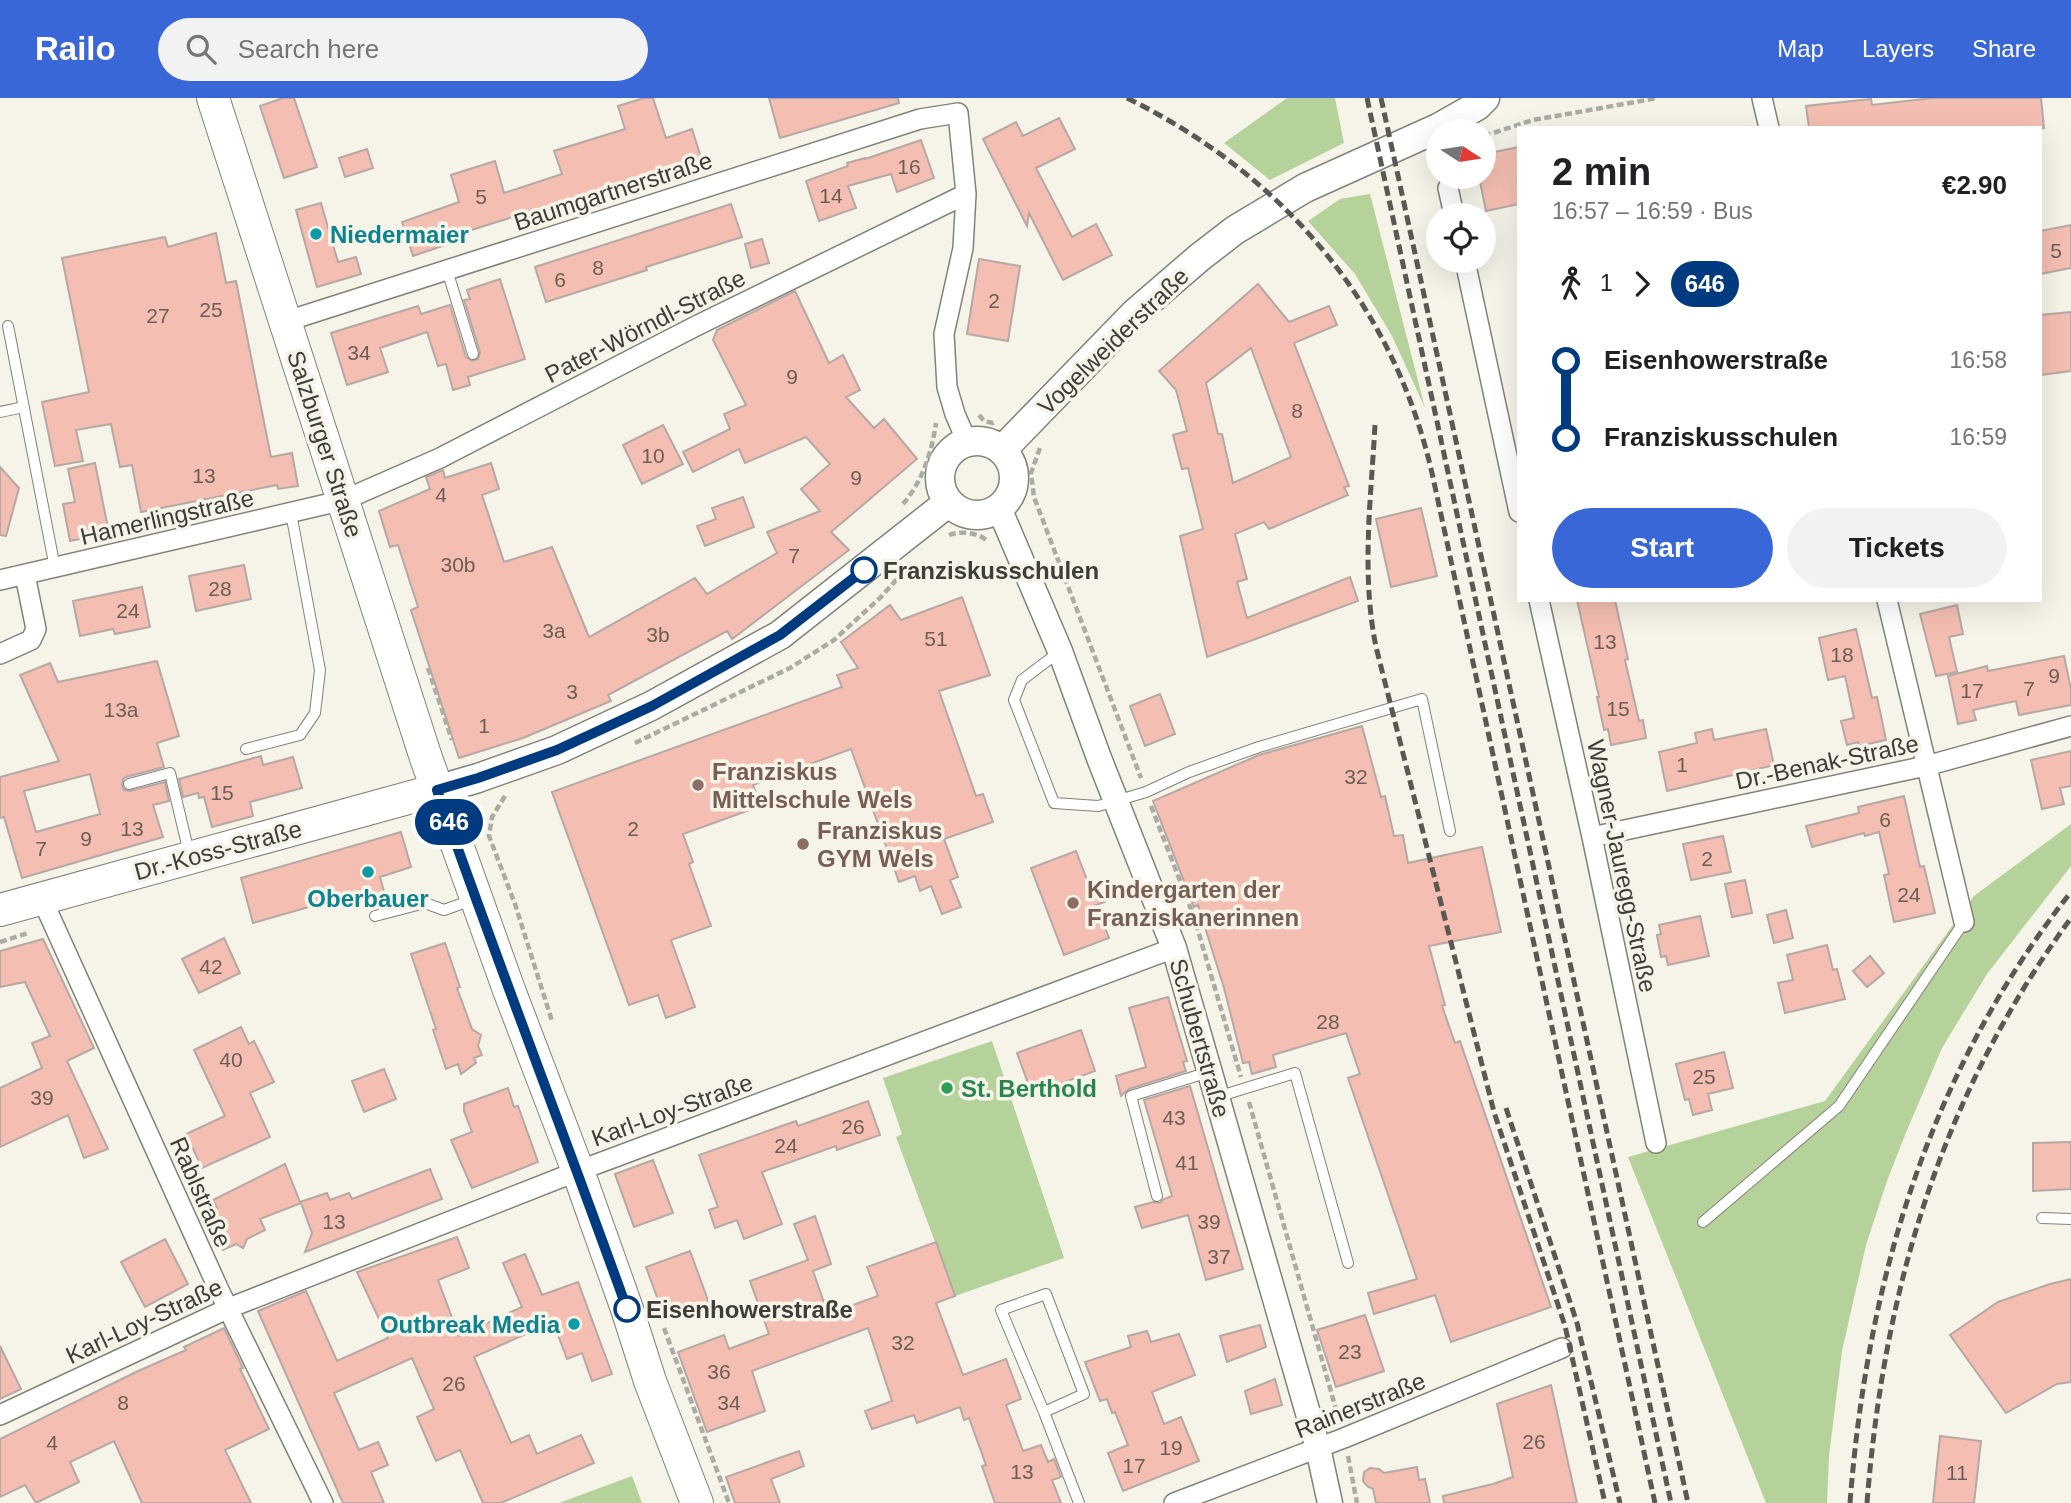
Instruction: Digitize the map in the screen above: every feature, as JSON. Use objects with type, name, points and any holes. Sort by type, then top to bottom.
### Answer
[{"type":"main road","name":"Salzburger Straße","points":[[213,98],[437,790]]},
{"type":"main road","name":"Vogelweiderstraße","points":[[1002,450],[1135,313],[1235,230],[1304,188],[1438,128],[1486,101]]},
{"type":"main road","points":[[979,441],[991,443],[1002,450],[1010,460],[1014,472],[1012,490],[1007,501],[986,514],[976,515],[962,512],[948,502],[940,481],[940,470],[953,449],[967,442],[979,441]]},
{"type":"main road","points":[[697,1503],[650,1381],[578,1171],[475,899],[437,790],[557,750],[652,706],[768,642],[844,586],[948,502]]},
{"type":"main road","name":"Dr.-Koss-Straße","points":[[0,910],[47,911],[190,857],[437,790]]},
{"type":"street","points":[[1762,98],[1769,126]]},
{"type":"street","name":"Baumgartnerstraße","points":[[284,322],[920,119],[958,113],[966,194]]},
{"type":"street","points":[[966,194],[962,248],[944,334],[947,387],[967,442]]},
{"type":"street","name":"Pater-Wörndl-Straße","points":[[344,500],[440,458],[696,326],[966,194]]},
{"type":"street","points":[[1468,273],[1517,503]]},
{"type":"street","name":"Hamerlingstraße","points":[[0,580],[344,500]]},
{"type":"street","name":"Schubertstraße","points":[[999,508],[1003,545],[1060,651],[1174,948],[1318,1448],[1330,1503]]},
{"type":"street","points":[[0,654],[31,640],[36,629],[25,575]]},
{"type":"street","name":"Wagner-Jauregg-Straße","points":[[1539,602],[1656,1143]]},
{"type":"street","points":[[1887,602],[1964,922]]},
{"type":"street","name":"Dr.-Benak-Straße","points":[[1592,837],[1926,766],[2071,726]]},
{"type":"street","name":"Rablstraße","points":[[47,911],[229,1308],[323,1503]]},
{"type":"street","name":"Karl-Loy-Straße","points":[[0,1415],[229,1308],[578,1171],[1174,948]]},
{"type":"street","name":"Rainerstraße","points":[[1174,1503],[1344,1438],[1562,1348]]},
{"type":"lane","points":[[447,270],[473,354]]},
{"type":"lane","points":[[8,327],[55,568]]},
{"type":"lane","points":[[0,412],[24,407]]},
{"type":"lane","points":[[246,749],[300,735],[315,713],[320,670],[291,513]]},
{"type":"lane","points":[[1060,651],[1022,680],[1014,700],[1054,803],[1098,806],[1116,801],[1146,792],[1189,772],[1259,747],[1422,699],[1450,831]]},
{"type":"lane","points":[[129,784],[170,773],[190,857]]},
{"type":"lane","points":[[375,916],[425,903],[444,909],[475,899]]},
{"type":"lane","points":[[1703,1222],[1839,1106],[1964,922]]},
{"type":"lane","points":[[1157,1196],[1131,1096],[1210,1072]]},
{"type":"lane","points":[[1217,1097],[1295,1073],[1348,1263]]},
{"type":"lane","points":[[2042,1218],[2071,1219]]},
{"type":"lane","points":[[1044,1412],[1084,1394],[1046,1294],[1000,1310],[1079,1503]]},
{"type":"path","points":[[1496,132],[1533,120],[1658,98]]},
{"type":"path","points":[[1049,438],[1039,448],[1031,473],[1034,497],[1194,917],[1344,1438],[1357,1503]]},
{"type":"path","points":[[946,536],[958,532],[982,536],[1003,545]]},
{"type":"path","points":[[457,845],[489,836]]},
{"type":"path","points":[[0,942],[47,911]]},
{"type":"green space","points":[[1287,98],[1335,98],[1344,143],[1270,180],[1224,143]]},
{"type":"green space","points":[[1370,194],[1425,408],[1392,336],[1355,274],[1308,221],[1340,199]]},
{"type":"green space","points":[[2071,824],[2071,866],[1987,974],[1942,1048],[1887,1181],[1866,1245],[1842,1351],[1829,1456],[1827,1503],[1766,1503],[1628,1157],[1825,1101],[1974,896]]},
{"type":"green space","points":[[992,1041],[1064,1258],[955,1296],[896,1137],[902,1134],[883,1078]]},
{"type":"green space","points":[[632,1476],[642,1503],[559,1503]]},
{"type":"building","points":[[283,98],[294,98],[317,167],[284,178],[260,106]]},
{"type":"building","points":[[653,98],[666,138],[692,129],[703,164],[537,217],[535,210],[449,237],[451,243],[413,256],[402,222],[459,202],[451,175],[495,161],[504,193],[562,174],[554,151],[625,129],[618,106]]},
{"type":"building","points":[[769,98],[898,98],[899,103],[780,138]]},
{"type":"building","points":[[1932,98],[2041,98],[2044,128],[1809,126],[1806,106],[1871,99],[1872,105]]},
{"type":"building","points":[[1059,118],[1075,149],[1036,168],[1072,237],[1096,224],[1112,255],[1063,280],[1029,213],[1027,226],[983,139],[1016,122],[1023,136]]},
{"type":"building","points":[[921,140],[934,178],[897,192],[891,174],[848,186],[856,208],[819,221],[806,181],[848,166],[847,163]]},
{"type":"building","points":[[1517,147],[1517,204],[1496,209],[1496,203],[1484,203],[1481,189],[1496,189],[1496,152]]},
{"type":"building","points":[[367,149],[373,168],[345,177],[339,158]]},
{"type":"building","name":"Niedermaier","points":[[321,203],[338,262],[356,257],[361,274],[317,287],[296,210]]},
{"type":"building","points":[[731,204],[742,237],[546,302],[535,267]]},
{"type":"building","points":[[2071,225],[2071,268],[2042,274],[2042,231]]},
{"type":"building","points":[[216,233],[226,283],[236,281],[271,457],[292,453],[298,486],[278,489],[277,485],[141,512],[132,465],[120,467],[111,424],[76,430],[83,461],[55,466],[42,402],[89,392],[62,258],[165,237],[168,247]]},
{"type":"building","points":[[762,239],[769,263],[751,268],[745,244]]},
{"type":"building","points":[[979,259],[1020,266],[1008,341],[967,334]]},
{"type":"building","points":[[500,279],[525,359],[468,377],[470,385],[453,390],[446,364],[438,366],[427,332],[380,348],[388,372],[347,385],[331,333],[418,306],[421,314],[450,305],[466,357],[472,361],[478,359],[480,352],[464,300],[470,299],[467,290]]},
{"type":"building","points":[[1258,284],[1289,322],[1329,306],[1337,325],[1294,343],[1349,486],[1344,487],[1348,495],[1269,529],[1264,522],[1235,534],[1247,579],[1237,582],[1247,618],[1350,577],[1358,601],[1207,657],[1180,536],[1203,529],[1188,468],[1182,469],[1173,435],[1187,431],[1176,390],[1159,371]],"holes":[[[1251,348],[1291,457],[1233,483],[1222,434],[1218,434],[1206,383]]]},
{"type":"building","points":[[795,291],[829,363],[843,355],[860,390],[846,397],[874,428],[884,419],[917,459],[831,532],[849,550],[732,639],[727,631],[608,695],[611,701],[523,738],[459,758],[411,610],[418,607],[398,545],[390,547],[379,511],[430,489],[426,477],[443,470],[445,478],[491,463],[499,489],[482,495],[504,562],[552,547],[589,637],[695,578],[707,594],[777,553],[767,532],[820,511],[801,489],[830,464],[806,437],[745,463],[739,449],[693,472],[683,452],[730,429],[724,414],[746,405],[713,340],[717,330]]},
{"type":"building","points":[[2071,312],[2071,371],[2042,375],[2042,315]]},
{"type":"building","points":[[663,425],[683,464],[642,484],[623,445]]},
{"type":"building","points":[[95,463],[109,533],[70,541],[63,504],[75,502],[68,469]]},
{"type":"building","points":[[0,467],[19,488],[6,536],[0,535]]},
{"type":"building","points":[[743,497],[754,527],[705,546],[697,526],[716,519],[712,508]]},
{"type":"building","points":[[1421,508],[1437,576],[1391,587],[1376,519]]},
{"type":"building","points":[[244,565],[251,599],[196,611],[189,576]]},
{"type":"building","points":[[142,587],[150,627],[115,634],[113,629],[80,636],[73,601]]},
{"type":"building","points":[[962,597],[990,675],[939,691],[976,796],[983,794],[993,822],[944,839],[958,877],[950,880],[961,907],[942,914],[931,886],[920,891],[915,876],[899,882],[851,749],[753,785],[761,806],[683,834],[693,862],[689,864],[711,926],[671,940],[695,1007],[666,1018],[658,995],[629,1005],[552,792],[842,687],[837,675],[858,668],[841,642],[890,605],[901,620]]},
{"type":"building","points":[[1577,602],[1615,602],[1628,659],[1625,660],[1639,721],[1643,720],[1646,738],[1611,745],[1608,729],[1604,730]]},
{"type":"building","points":[[1957,605],[1963,634],[1949,637],[1957,672],[1936,676],[1920,614]]},
{"type":"building","points":[[1856,629],[1872,698],[1877,697],[1886,740],[1859,746],[1858,742],[1847,745],[1841,721],[1854,718],[1845,676],[1828,680],[1819,638]]},
{"type":"building","points":[[2064,656],[2071,689],[2071,705],[2019,715],[2016,701],[1973,710],[1976,720],[1958,724],[1948,676],[1987,666],[1988,671]]},
{"type":"building","points":[[157,661],[179,736],[157,743],[164,767],[126,777],[122,785],[124,790],[130,791],[165,782],[169,801],[153,805],[163,837],[22,878],[4,817],[0,818],[0,777],[59,761],[20,675],[50,663],[58,682]],"holes":[[[90,774],[100,814],[36,832],[24,791]]]},
{"type":"building","points":[[1160,694],[1175,734],[1145,746],[1130,706]]},
{"type":"building","points":[[1362,726],[1381,797],[1385,796],[1394,836],[1403,835],[1408,863],[1482,847],[1501,932],[1429,946],[1445,1005],[1442,1006],[1455,1043],[1460,1041],[1551,1307],[1451,1342],[1435,1295],[1374,1314],[1368,1293],[1417,1279],[1348,1078],[1360,1074],[1346,1033],[1273,1055],[1276,1067],[1252,1074],[1249,1062],[1243,1063],[1224,988],[1198,905],[1194,907],[1153,801],[1259,755]]},
{"type":"building","points":[[1712,729],[1714,740],[1766,729],[1774,765],[1667,791],[1659,752],[1697,743],[1695,733]]},
{"type":"building","points":[[2071,751],[2071,786],[2060,788],[2064,804],[2042,809],[2031,760]]},
{"type":"building","points":[[261,756],[263,765],[293,757],[302,788],[250,802],[253,816],[212,827],[204,797],[199,798],[198,793],[183,797],[179,779]]},
{"type":"building","points":[[1904,796],[1920,867],[1924,866],[1935,913],[1894,922],[1884,875],[1889,874],[1879,832],[1865,836],[1864,833],[1812,847],[1806,826],[1859,813],[1858,807]]},
{"type":"building","points":[[401,832],[411,867],[380,877],[385,895],[350,905],[347,896],[253,923],[241,878]]},
{"type":"building","points":[[1723,836],[1731,872],[1691,880],[1683,844]]},
{"type":"building","name":"Kindergarten der Franziskanerinnen","points":[[1076,851],[1089,885],[1097,882],[1105,902],[1096,905],[1109,938],[1064,955],[1031,868]]},
{"type":"building","points":[[1745,880],[1752,913],[1732,917],[1725,884]]},
{"type":"building","points":[[1786,910],[1793,938],[1774,943],[1767,915]]},
{"type":"building","points":[[1700,916],[1709,956],[1668,965],[1666,956],[1661,957],[1657,935],[1661,934],[1659,925]]},
{"type":"building","points":[[224,938],[240,973],[199,993],[182,959]]},
{"type":"building","points":[[43,939],[94,1048],[67,1061],[108,1149],[84,1158],[68,1115],[0,1147],[0,1088],[42,1068],[32,1043],[50,1036],[25,982],[0,987],[0,951]]},
{"type":"building","points":[[445,943],[472,1029],[481,1035],[478,1046],[482,1055],[474,1058],[476,1063],[461,1074],[458,1064],[446,1069],[411,954]]},
{"type":"building","points":[[1827,945],[1833,970],[1837,969],[1845,999],[1785,1013],[1778,983],[1793,980],[1787,955]]},
{"type":"building","points":[[1870,956],[1884,973],[1867,987],[1853,971]]},
{"type":"building","points":[[1168,997],[1187,1061],[1183,1062],[1186,1071],[1129,1089],[1121,1096],[1116,1076],[1146,1067],[1129,1008]]},
{"type":"building","points":[[241,1027],[249,1044],[254,1041],[274,1082],[250,1093],[270,1137],[202,1168],[186,1134],[225,1116],[194,1050]]},
{"type":"building","points":[[1081,1030],[1095,1071],[1032,1094],[1017,1053]]},
{"type":"building","points":[[1724,1052],[1733,1088],[1708,1094],[1712,1110],[1693,1115],[1689,1099],[1685,1100],[1676,1064]]},
{"type":"building","points":[[384,1069],[396,1099],[364,1112],[352,1081]]},
{"type":"building","points":[[1190,1086],[1243,1269],[1206,1280],[1188,1215],[1142,1228],[1135,1207],[1160,1203],[1172,1196],[1144,1100]]},
{"type":"building","points":[[508,1088],[514,1107],[518,1106],[538,1162],[472,1188],[451,1140],[472,1132],[464,1104]]},
{"type":"building","points":[[868,1101],[880,1135],[837,1150],[836,1146],[762,1172],[782,1224],[744,1239],[737,1220],[715,1228],[709,1210],[718,1207],[699,1155],[796,1121],[798,1126]]},
{"type":"building","points":[[2071,1142],[2071,1189],[2033,1191],[2033,1143]]},
{"type":"building","points":[[653,1160],[673,1213],[634,1227],[615,1174]]},
{"type":"building","points":[[285,1164],[300,1202],[327,1193],[330,1200],[349,1193],[352,1199],[430,1169],[442,1199],[305,1252],[312,1233],[301,1203],[260,1219],[265,1230],[247,1239],[243,1248],[236,1244],[223,1250],[205,1214],[217,1208],[213,1200]]},
{"type":"building","points":[[815,1216],[831,1264],[813,1271],[828,1314],[878,1296],[867,1267],[936,1242],[955,1296],[936,1303],[963,1375],[1006,1359],[1021,1399],[1006,1405],[1023,1451],[1041,1445],[1048,1462],[1054,1459],[1061,1477],[1052,1480],[1061,1503],[995,1503],[982,1466],[986,1465],[969,1418],[964,1420],[960,1407],[917,1423],[914,1415],[872,1429],[865,1411],[892,1401],[868,1328],[752,1371],[765,1411],[707,1432],[678,1352],[724,1335],[729,1349],[769,1334],[750,1281],[808,1260],[794,1224]]},
{"type":"building","points":[[457,1237],[469,1268],[438,1280],[459,1336],[522,1307],[503,1263],[525,1254],[542,1295],[578,1282],[612,1374],[592,1381],[582,1353],[567,1359],[553,1322],[474,1357],[511,1443],[529,1435],[537,1454],[581,1435],[594,1463],[501,1503],[483,1503],[460,1450],[436,1461],[417,1417],[434,1409],[412,1358],[334,1393],[359,1450],[378,1442],[388,1465],[371,1472],[384,1503],[343,1503],[258,1311],[306,1291],[337,1361],[388,1338],[357,1272]]},
{"type":"building","points":[[165,1239],[188,1284],[145,1307],[121,1262]]},
{"type":"building","points":[[690,1251],[709,1303],[664,1316],[646,1267]]},
{"type":"building","points":[[2071,1279],[2071,1382],[2057,1384],[2006,1413],[1950,1335],[1998,1302]]},
{"type":"building","points":[[1365,1315],[1384,1371],[1336,1387],[1317,1330]]},
{"type":"building","points":[[1260,1325],[1266,1347],[1227,1362],[1220,1336]]},
{"type":"building","points":[[224,1328],[269,1429],[225,1450],[251,1503],[142,1503],[114,1441],[70,1462],[79,1482],[36,1503],[25,1485],[0,1497],[0,1439],[186,1350],[184,1347]]},
{"type":"building","points":[[1147,1331],[1151,1342],[1179,1334],[1195,1375],[1152,1392],[1164,1424],[1181,1417],[1199,1461],[1123,1491],[1108,1453],[1128,1445],[1107,1399],[1100,1401],[1085,1362],[1131,1347],[1128,1336]]},
{"type":"building","points":[[0,1346],[21,1389],[0,1399]]},
{"type":"building","points":[[1275,1379],[1282,1405],[1251,1414],[1245,1391]]},
{"type":"building","points":[[1551,1385],[1577,1503],[1444,1503],[1443,1496],[1513,1477],[1497,1404]]},
{"type":"building","points":[[1940,1436],[1981,1441],[1974,1503],[1933,1503]]},
{"type":"building","points":[[799,1451],[804,1466],[771,1479],[780,1503],[735,1503],[726,1477]]},
{"type":"building","points":[[1417,1467],[1419,1480],[1425,1479],[1430,1503],[1376,1503],[1373,1489],[1363,1481],[1364,1472],[1370,1468],[1384,1473]]},
{"type":"railway","points":[[1127,98],[1183,129],[1235,165],[1282,206],[1323,251],[1359,300],[1390,354],[1414,411],[1432,473],[1655,1503]]},
{"type":"railway","points":[[1367,98],[1671,1503]]},
{"type":"railway","points":[[1381,98],[1688,1503]]},
{"type":"railway","points":[[1375,425],[1368,564],[1371,619],[1376,647],[1494,1112],[1565,1326],[1605,1503]]},
{"type":"railway","points":[[1850,1503],[1872,1338],[1890,1259],[1914,1181],[1944,1105],[1979,1031],[2022,960],[2071,892]]},
{"type":"railway","points":[[1867,1503],[1875,1423],[1888,1345],[1905,1269],[1927,1196],[1954,1123],[1987,1053],[2026,985],[2071,918]]},
{"type":"railway","points":[[1506,1108],[1577,1323],[1620,1503]]},
{"type":"bus line","name":"646","points":[[627,1309],[437,790],[557,750],[652,706],[780,635],[864,570]]},
{"type":"place","name":"Niedermaier","points":[[316,234]]},
{"type":"place","name":"Franziskusschulen","points":[[864,570]]},
{"type":"place","name":"Franziskus Mittelschule Wels","points":[[698,785]]},
{"type":"place","name":"Franziskus GYM Wels","points":[[803,844]]},
{"type":"place","name":"Oberbauer","points":[[368,872]]},
{"type":"place","name":"Kindergarten der Franziskanerinnen","points":[[1073,903]]},
{"type":"place","name":"St. Berthold","points":[[947,1088]]},
{"type":"place","name":"Eisenhowerstraße","points":[[627,1309]]},
{"type":"place","name":"Outbreak Media","points":[[574,1324]]}]
